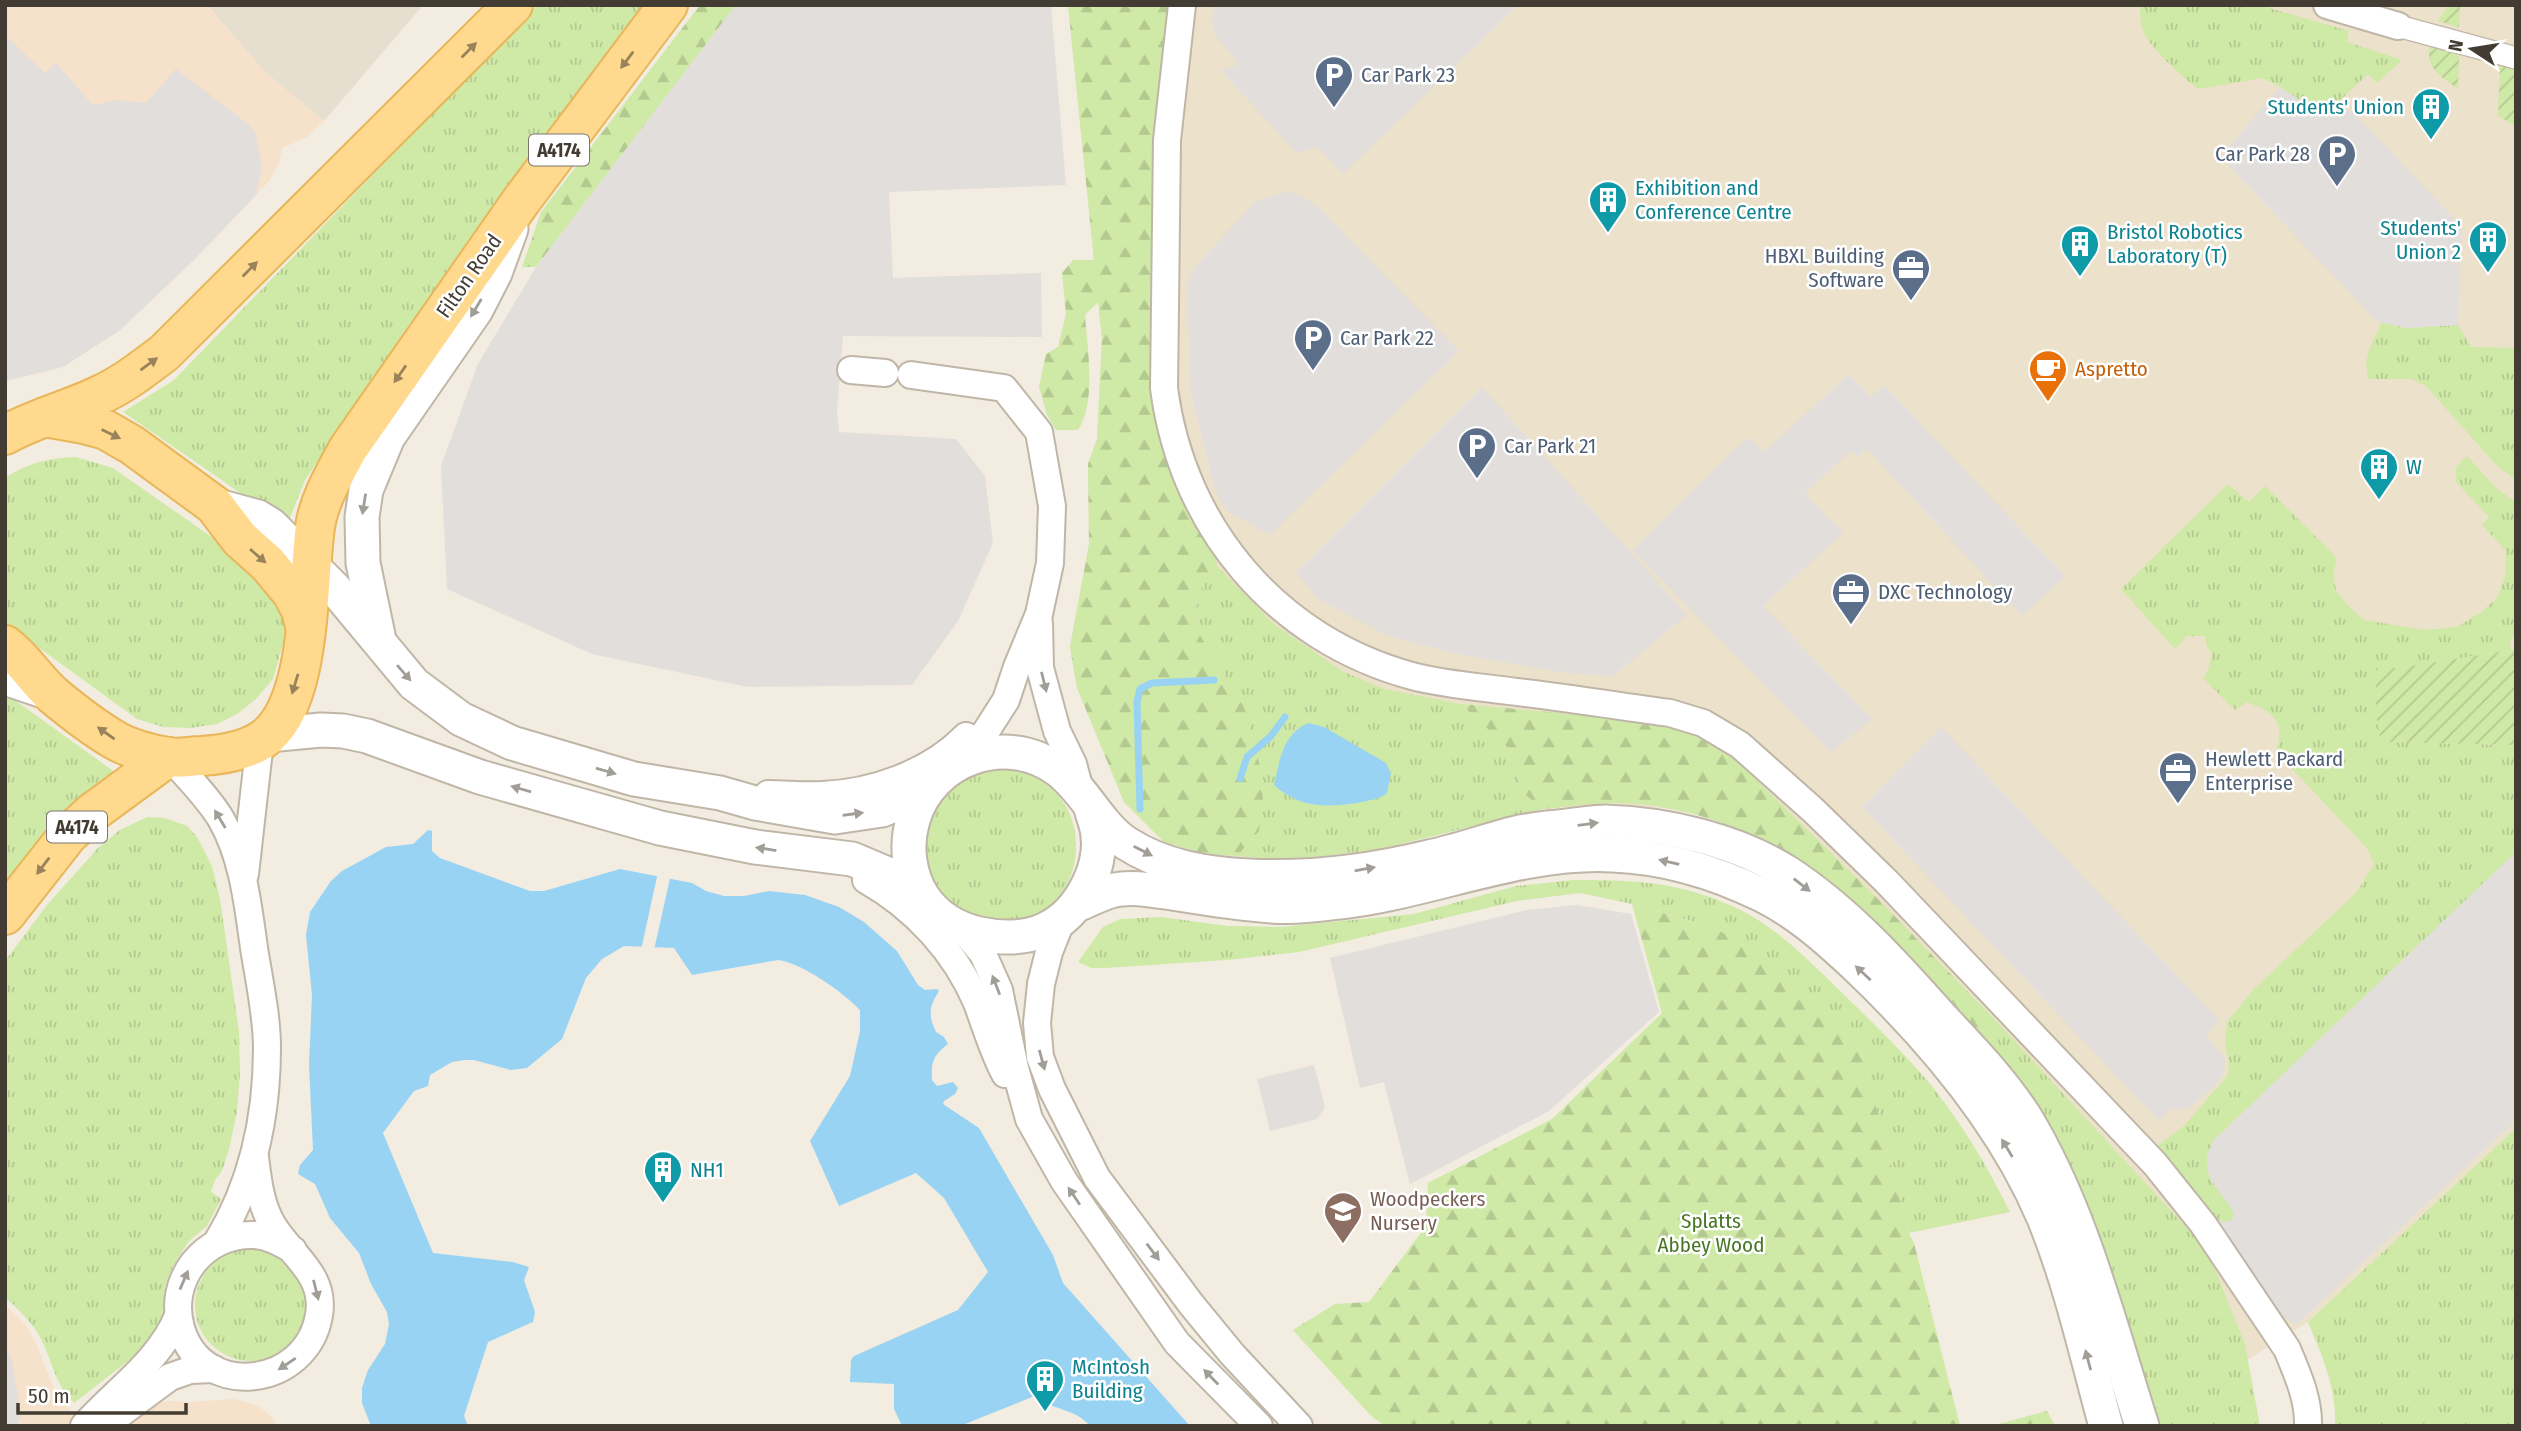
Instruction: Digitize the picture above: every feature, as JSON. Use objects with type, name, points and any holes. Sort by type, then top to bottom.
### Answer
[{"type":"main road","points":[[6,435],[27,423],[100,395],[123,383],[164,353],[513,5]]},
{"type":"main road","name":"Filton Road","points":[[264,738],[282,716],[293,693],[302,663],[318,515],[333,476],[348,449],[521,201],[668,5]]},
{"type":"main road","points":[[45,417],[106,430],[132,445],[214,505],[240,539],[268,564],[292,593],[306,627]]},
{"type":"main road","points":[[5,645],[18,655],[52,694],[114,739],[135,748],[169,757],[221,754],[264,738]]},
{"type":"main road","name":"A4174","points":[[5,915],[68,835],[93,812],[169,757]]},
{"type":"street","points":[[1182,5],[1167,140],[1164,388],[1174,439],[1184,470],[1204,512],[1231,557],[1252,581],[1294,620],[1336,646],[1379,666],[1434,681],[1670,713],[1703,723],[1740,745],[1813,810],[1887,883],[2101,1106],[2183,1198],[2287,1349],[2304,1395],[2308,1426]]},
{"type":"street","points":[[2328,5],[2516,58]]},
{"type":"street","points":[[382,646],[363,563],[362,517],[366,490],[388,437],[476,310],[495,273],[521,201]]},
{"type":"street","points":[[851,370],[1004,388],[1039,432],[1052,506],[1050,563],[1039,614],[1006,701],[963,760],[943,773],[926,792],[913,817],[909,841],[910,866],[922,896],[935,912],[964,931],[1002,939],[1032,935],[1113,890],[1146,890],[1276,907],[1342,902],[1426,887],[1524,862],[1566,855],[1654,859],[1708,872],[1765,896],[1818,931],[1890,999],[1968,1089],[2008,1149],[2043,1217],[2069,1292],[2106,1426]]},
{"type":"street","points":[[214,505],[265,521],[335,589],[414,684],[461,719],[512,743],[634,779],[720,793],[755,803],[835,817],[882,810],[926,792]]},
{"type":"street","points":[[1039,614],[1040,668],[1057,731],[1073,764],[1099,838],[1094,874],[1049,951],[1041,984],[1037,1023],[1040,1058],[1052,1089],[1097,1178],[1191,1304],[1232,1354],[1299,1426]]},
{"type":"street","points":[[720,793],[824,795],[880,786],[924,766],[956,745],[977,724],[1017,667]]},
{"type":"street","points":[[5,678],[52,694]]},
{"type":"street","points":[[244,883],[264,738],[321,730],[367,736],[480,777],[660,828],[802,855],[852,859],[890,875],[922,896]]},
{"type":"street","points":[[963,760],[1007,752],[1034,757],[1057,769],[1124,842],[1175,867],[1249,876],[1327,876],[1429,858],[1522,832],[1603,822],[1668,829],[1734,846],[1786,872],[1847,920],[1909,981],[1978,1057],[2023,1115],[2057,1180],[2087,1256],[2142,1426]]},
{"type":"street","points":[[169,757],[221,818],[230,838],[244,883],[267,1046],[264,1096],[255,1157],[238,1204],[217,1242]]},
{"type":"street","points":[[802,855],[859,876],[890,894],[921,921],[951,954],[975,1000],[1002,1068],[1064,1181],[1177,1343],[1258,1426]]},
{"type":"street","points":[[964,931],[983,954],[999,990],[1014,1068],[1029,1119]]},
{"type":"street","points":[[255,1157],[260,1194],[272,1224],[309,1268],[318,1289],[320,1313],[314,1336],[303,1353],[288,1366],[251,1378],[232,1376],[214,1369],[190,1347],[182,1332],[178,1317],[178,1294],[186,1273],[199,1255],[217,1242],[236,1236],[256,1235],[276,1240],[293,1250]]},
{"type":"street","points":[[83,1426],[156,1355],[178,1317]]},
{"type":"street","points":[[98,1426],[170,1377],[190,1370],[214,1369]]},
{"type":"shaded area","points":[[5,5],[207,5],[265,72],[324,121],[306,138],[282,148],[279,163],[269,181],[195,259],[120,330],[63,367],[5,381]]},
{"type":"shaded area","points":[[207,5],[423,5],[324,121],[265,72]]},
{"type":"shaded area","points":[[736,5],[1051,5],[1066,185],[889,192],[893,278],[1041,273],[1042,337],[843,336],[837,412],[839,432],[956,439],[985,476],[993,543],[958,621],[912,685],[748,687],[592,654],[447,589],[441,466],[478,364],[536,267]]},
{"type":"shaded area","points":[[1068,5],[2516,5],[2516,1128],[2308,1322],[2215,1380],[2049,1101],[1922,955],[1783,829],[1662,808],[1612,803],[1543,809],[1376,850],[1285,860],[1206,854],[1164,842],[1124,802],[1077,688],[1070,647],[1089,544],[1088,464],[1097,439],[1102,338]]},
{"type":"shaded area","name":"Car Park 23","points":[[1215,5],[1518,5],[1343,174],[1317,147],[1297,153],[1221,71],[1235,66],[1238,62],[1214,34],[1212,16]]},
{"type":"shaded area","points":[[5,35],[45,73],[56,63],[93,105],[118,100],[146,103],[176,69],[248,124],[255,132],[262,167],[256,195],[195,259],[120,330],[63,367],[5,381]]},
{"type":"shaded area","name":"Car Park 28","points":[[2280,87],[2319,113],[2352,111],[2462,227],[2458,325],[2406,328],[2377,321],[2220,157]]},
{"type":"shaded area","name":"Car Park 22","points":[[1290,191],[1316,205],[1459,351],[1270,535],[1227,511],[1215,490],[1191,394],[1187,284],[1195,267],[1256,201]]},
{"type":"shaded area","points":[[1849,374],[1870,397],[1884,385],[2065,576],[2022,616],[1867,449],[1857,457],[1850,451],[1805,494],[1843,533],[1763,606],[1872,719],[1831,752],[1632,550],[1748,437],[1764,452]]},
{"type":"shaded area","name":"Car Park 21","points":[[1482,387],[1687,615],[1613,676],[1566,673],[1456,654],[1386,635],[1320,600],[1296,573]]},
{"type":"shaded area","points":[[1941,727],[2220,1021],[2206,1035],[2225,1059],[2223,1074],[2214,1087],[2191,1106],[2186,1109],[2170,1109],[2159,1121],[1862,807]]},
{"type":"shaded area","points":[[2516,852],[2516,1120],[2296,1325],[2284,1317],[2216,1220],[2229,1222],[2234,1217],[2234,1212],[2210,1179],[2207,1155],[2213,1141]]},
{"type":"shaded area","points":[[1576,905],[1631,914],[1659,1012],[1549,1111],[1410,1184],[1384,1082],[1360,1088],[1330,958],[1527,910]]},
{"type":"shaded area","points":[[1314,1065],[1325,1107],[1317,1119],[1270,1131],[1257,1079]]},
{"type":"shaded area","points":[[5,1305],[25,1324],[36,1343],[57,1396],[73,1413],[171,1401],[234,1399],[257,1405],[270,1415],[277,1426],[5,1426]]},
{"type":"shaded area","points":[[5,1343],[12,1361],[21,1415],[17,1426],[5,1426]]},
{"type":"green space","points":[[537,5],[652,5],[408,326],[305,480],[287,525],[123,412],[174,380]]},
{"type":"green space","points":[[700,5],[736,5],[536,267],[522,267],[541,212]]},
{"type":"green space","points":[[1068,5],[1182,5],[1163,374],[1210,524],[1217,566],[1199,592],[1198,632],[1244,707],[1260,766],[1263,800],[1259,831],[1237,856],[1206,854],[1164,842],[1124,802],[1077,688],[1070,647],[1089,544],[1088,464],[1097,439],[1102,338],[1098,302],[1085,315],[1089,390],[1084,418],[1078,430],[1056,430],[1047,415],[1039,387],[1046,354],[1058,347],[1066,314],[1062,273],[1073,260],[1094,260]]},
{"type":"green space","points":[[2140,5],[2259,5],[2349,31],[2347,42],[2402,60],[2377,83],[2368,74],[2333,107],[2307,105],[2262,78],[2199,89],[2147,39],[2142,26]]},
{"type":"green space","points":[[2449,5],[2460,5],[2459,27],[2438,21]]},
{"type":"green space","points":[[2430,45],[2459,53],[2458,89],[2432,66]]},
{"type":"green space","points":[[2500,65],[2516,70],[2515,126],[2498,116]]},
{"type":"green space","points":[[2382,322],[2406,328],[2458,325],[2471,347],[2516,348],[2516,480],[2498,467],[2426,386],[2411,379],[2369,379],[2367,357]]},
{"type":"green space","points":[[2467,456],[2496,488],[2516,502],[2516,635],[2510,640],[2511,650],[2399,668],[2376,668],[2381,742],[2516,745],[2516,852],[2213,1141],[2235,1217],[2229,1222],[2216,1220],[2156,1147],[2184,1126],[2228,1075],[2229,1061],[2225,1046],[2227,1022],[2254,989],[2357,892],[2374,864],[2367,848],[2276,752],[2279,733],[2271,714],[2247,702],[2235,710],[2203,678],[2212,654],[2205,636],[2187,636],[2175,649],[2121,589],[2228,484],[2249,502],[2265,486],[2337,558],[2333,575],[2336,590],[2348,606],[2364,620],[2425,630],[2457,627],[2483,611],[2497,598],[2505,577],[2506,551],[2482,525],[2489,517],[2456,482],[2456,467]]},
{"type":"green space","points":[[76,457],[113,468],[246,561],[283,613],[285,637],[273,679],[256,699],[237,714],[217,724],[190,728],[163,727],[137,719],[5,623],[5,478],[39,462]]},
{"type":"green space","points":[[1217,566],[1275,625],[1342,671],[1384,689],[1461,704],[1519,758],[1518,789],[1543,809],[1376,850],[1285,860],[1237,856],[1259,831],[1220,670],[1198,632],[1199,592]]},
{"type":"green space","points":[[2516,651],[2516,745],[2381,742],[2376,714],[2376,668],[2399,668]]},
{"type":"green space","points":[[5,693],[116,773],[5,895]]},
{"type":"green space","points":[[1461,704],[1581,715],[1682,730],[1727,751],[1879,900],[1998,1023],[1979,1033],[1902,950],[1861,912],[1819,877],[1773,847],[1724,824],[1670,809],[1612,803],[1543,809],[1518,789],[1519,758]]},
{"type":"green space","points":[[985,768],[1017,771],[1039,779],[1061,799],[1071,817],[1076,837],[1070,878],[1060,896],[1046,911],[1028,921],[1007,924],[969,922],[925,881],[920,832],[955,780]]},
{"type":"green space","points":[[147,817],[165,818],[187,826],[197,837],[212,866],[220,899],[239,1032],[237,1112],[222,1171],[211,1192],[221,1199],[207,1226],[189,1241],[173,1266],[165,1287],[162,1319],[155,1340],[74,1403],[59,1381],[37,1333],[25,1316],[5,1297],[5,961],[47,905],[98,848],[120,830]]},
{"type":"green space","points":[[1573,880],[1632,881],[1687,890],[1741,910],[1771,928],[1886,1036],[1923,1076],[1966,1134],[2010,1212],[1909,1233],[1862,1053],[1780,965],[1713,927],[1632,904],[1580,893],[1517,901],[1299,952],[1105,968],[1091,968],[1078,962],[1103,927],[1120,919],[1161,917],[1228,926],[1281,927],[1414,914],[1516,886]]},
{"type":"green space","name":"Splatts Abbey Wood","points":[[1632,904],[1713,927],[1780,965],[1862,1053],[1960,1426],[1385,1426],[1371,1416],[1293,1330],[1335,1304],[1369,1302],[1426,1226],[1428,1183],[1552,1119],[1662,1013]]},
{"type":"green space","points":[[1998,1023],[2207,1250],[2245,1344],[2260,1426],[2153,1426],[1979,1033]]},
{"type":"green space","points":[[2516,1128],[2516,1426],[2335,1426],[2331,1385],[2308,1322]]},
{"type":"green space","points":[[251,1249],[272,1253],[290,1266],[303,1284],[307,1305],[303,1326],[290,1344],[272,1357],[251,1361],[230,1357],[212,1344],[199,1326],[195,1305],[199,1284],[212,1266],[230,1253]]},
{"type":"green space","points":[[2047,1411],[2055,1426],[1991,1426]]},
{"type":"water","points":[[1308,723],[1324,727],[1386,763],[1391,773],[1387,793],[1362,802],[1327,806],[1294,799],[1274,785],[1287,741]]},
{"type":"water","points":[[428,830],[432,831],[432,851],[440,858],[530,891],[544,891],[620,869],[692,883],[706,891],[724,896],[744,896],[769,891],[805,895],[839,907],[864,922],[897,951],[918,985],[925,990],[939,991],[933,1002],[931,1016],[936,1032],[944,1037],[948,1044],[934,1059],[932,1080],[937,1086],[953,1082],[958,1088],[943,1104],[979,1128],[1053,1255],[1063,1283],[1190,1426],[1090,1426],[1084,1420],[1049,1404],[1037,1395],[960,1426],[902,1426],[894,1409],[894,1384],[850,1382],[851,1360],[854,1356],[958,1310],[988,1272],[944,1198],[916,1173],[839,1206],[810,1141],[850,1076],[860,1031],[860,1010],[822,979],[788,962],[778,960],[692,975],[674,948],[624,946],[602,959],[586,978],[562,1039],[527,1068],[511,1070],[474,1060],[452,1062],[430,1075],[428,1086],[414,1091],[383,1133],[433,1253],[513,1262],[529,1267],[524,1280],[535,1312],[533,1322],[488,1342],[464,1416],[468,1426],[371,1426],[362,1403],[362,1388],[368,1370],[385,1344],[389,1324],[387,1312],[371,1284],[359,1253],[330,1218],[315,1184],[298,1174],[300,1165],[313,1150],[309,1065],[312,995],[306,935],[310,912],[331,881],[342,871],[386,847],[413,844]]},
{"type":"pier","points":[[658,872],[671,874],[654,950],[641,950]]},
{"type":"waterway","points":[[1140,809],[1137,702],[1140,689],[1152,683],[1214,680]]},
{"type":"waterway","points":[[1240,779],[1247,757],[1271,736],[1285,717]]},
{"type":"place","name":"Car Park 23","points":[[1334,109]]},
{"type":"place","name":"Students' Union","points":[[2431,141]]},
{"type":"place","name":"Car Park 28","points":[[2337,188]]},
{"type":"place","name":"Exhibition and Conference Centre","points":[[1608,234]]},
{"type":"place","name":"Students' Union 2","points":[[2488,274]]},
{"type":"place","name":"Bristol Robotics Laboratory (T)","points":[[2080,278]]},
{"type":"place","name":"HBXL Building Software","points":[[1911,302]]},
{"type":"place","name":"Car Park 22","points":[[1313,372]]},
{"type":"place","name":"Aspretto","points":[[2048,403]]},
{"type":"place","name":"Car Park 21","points":[[1477,480]]},
{"type":"place","name":"W","points":[[2379,501]]},
{"type":"place","name":"DXC Technology","points":[[1851,626]]},
{"type":"place","name":"Hewlett Packard Enterprise","points":[[2178,805]]},
{"type":"place","name":"NH1","points":[[663,1204]]},
{"type":"place","name":"Woodpeckers Nursery","points":[[1343,1245]]},
{"type":"place","name":"McIntosh Building","points":[[1045,1413]]}]
